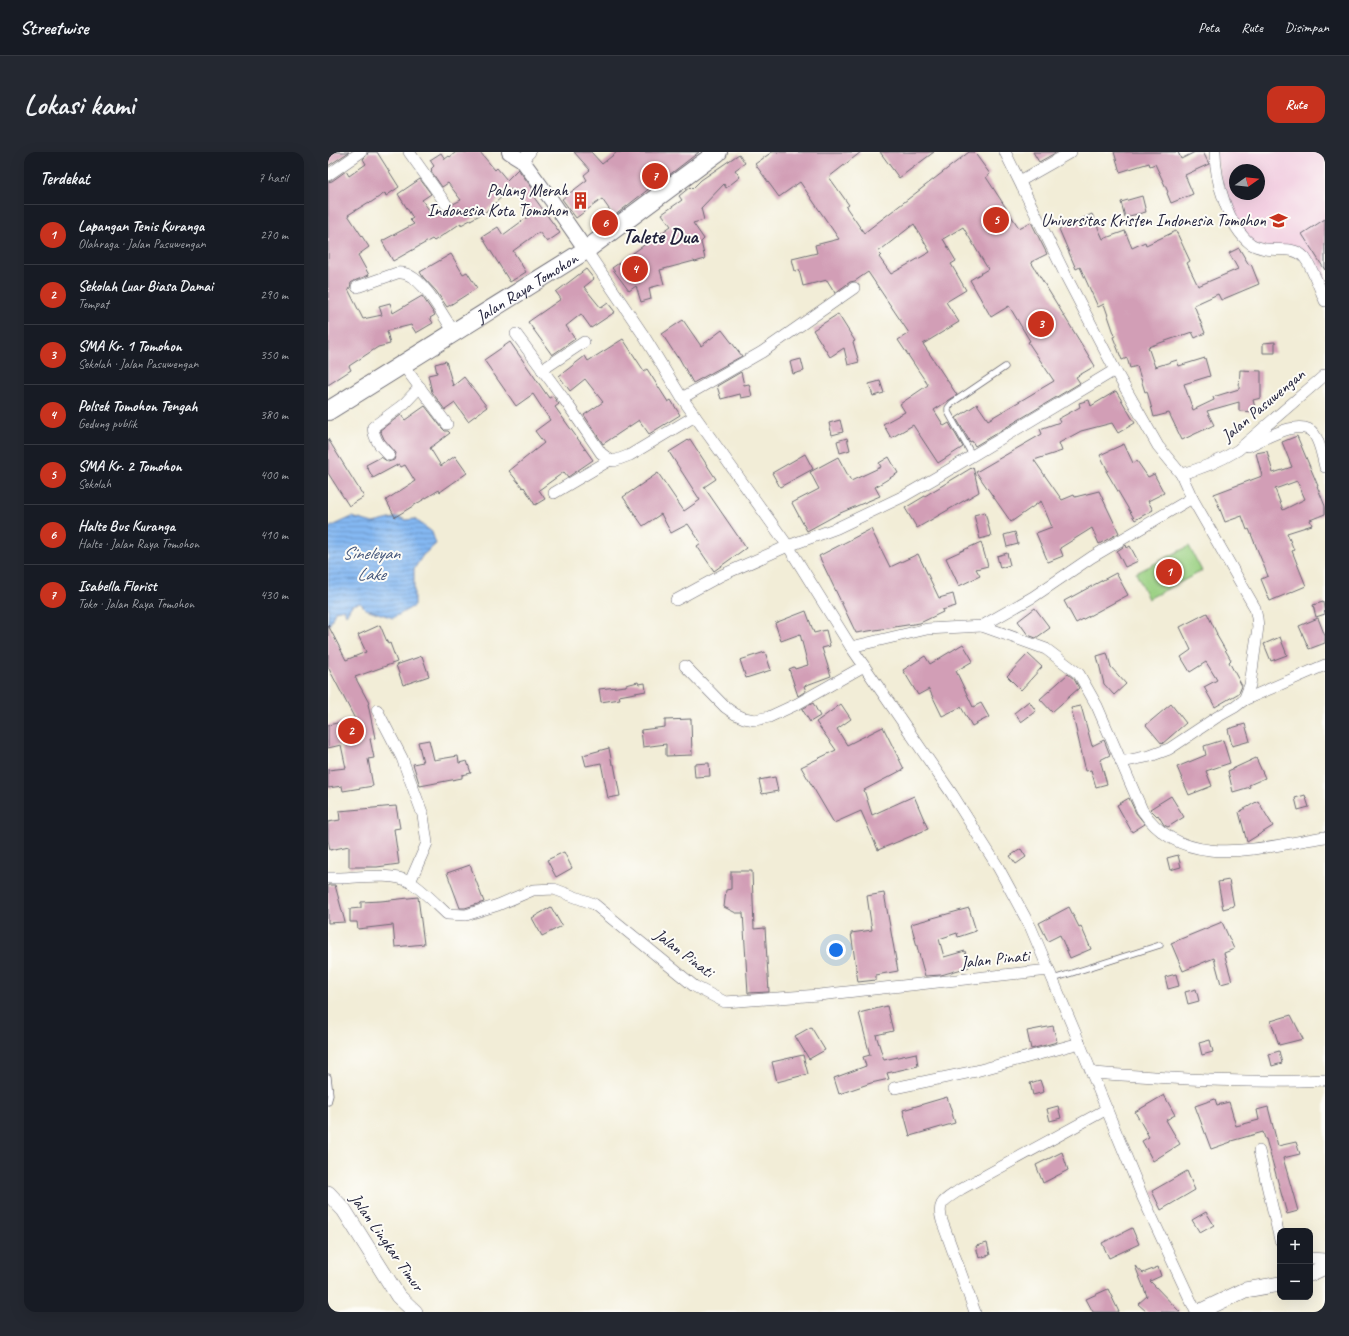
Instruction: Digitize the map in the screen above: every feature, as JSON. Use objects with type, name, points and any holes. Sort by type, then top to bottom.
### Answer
[{"type":"highway","name":"Jalan Raya Tomohon","points":[[328,411],[586,250],[718,152]]},
{"type":"main road","name":"Jalan Lingkar Timur","points":[[328,1193],[344,1210],[398,1296],[415,1312]]},
{"type":"main road","points":[[1313,1273],[1325,1268]]},
{"type":"main road","points":[[1197,1312],[1245,1290],[1277,1285]]},
{"type":"street","points":[[328,175],[361,152]]},
{"type":"street","points":[[409,152],[446,204]]},
{"type":"street","points":[[509,152],[526,156],[552,200],[642,333],[682,398],[788,546],[851,647],[952,794],[998,867],[1031,928],[1143,1198],[1197,1312]]},
{"type":"street","points":[[1005,152],[1114,370],[1158,446],[1181,474],[1192,498],[1230,567],[1249,596],[1257,618],[1255,651],[1250,685],[1244,700]]},
{"type":"street","points":[[1020,181],[1072,152]]},
{"type":"street","points":[[1215,152],[1218,184],[1233,222],[1241,233],[1252,244],[1266,249],[1297,252],[1304,257],[1325,301]]},
{"type":"street","points":[[357,287],[397,273],[402,272],[409,274],[424,287],[454,332]]},
{"type":"street","points":[[682,398],[762,352],[854,288]]},
{"type":"street","points":[[516,334],[592,438],[601,453],[610,460]]},
{"type":"street","points":[[542,370],[584,342]]},
{"type":"street","points":[[403,365],[447,424]]},
{"type":"street","points":[[676,600],[722,575],[788,546],[837,528],[904,496],[1114,370]]},
{"type":"street","name":"Jalan Pasuwengan","points":[[1181,474],[1214,463],[1238,450],[1325,374]]},
{"type":"street","points":[[389,455],[378,444],[374,435],[373,427],[404,404],[420,387]]},
{"type":"street","points":[[554,493],[610,460],[614,461],[630,455],[695,416]]},
{"type":"street","points":[[1238,450],[1286,430],[1304,427],[1314,434],[1322,452],[1325,467]]},
{"type":"street","points":[[982,626],[1033,597],[1092,557],[1192,498]]},
{"type":"street","points":[[851,647],[927,630],[982,626],[1046,649],[1079,674],[1097,706],[1142,810],[1148,820],[1163,834],[1177,843],[1188,847],[1229,851],[1271,847],[1325,837]]},
{"type":"street","points":[[1121,762],[1150,756],[1169,749],[1244,700],[1325,665]]},
{"type":"street","points":[[685,666],[725,707],[744,718],[755,720],[769,717],[790,707],[864,666]]},
{"type":"street","points":[[377,710],[402,758],[423,815],[427,843],[410,882]]},
{"type":"street","name":"Jalan Pinati","points":[[328,878],[391,876],[410,882],[447,914],[466,915],[533,890],[554,888],[594,904],[694,986],[725,1002],[1051,975]]},
{"type":"street","points":[[894,1088],[976,1071],[1080,1043]]},
{"type":"street","points":[[1092,1073],[1218,1080],[1325,1080]]},
{"type":"street","points":[[975,1312],[942,1221],[939,1210],[941,1205],[961,1189],[1107,1109]]},
{"type":"street","points":[[1259,1151],[1277,1228]]},
{"type":"street","points":[[1313,1258],[1325,1259]]},
{"type":"lane","points":[[972,455],[948,412],[948,408],[952,403],[1005,367]]},
{"type":"lane","points":[[1051,975],[1160,945]]},
{"type":"lane","points":[[328,1076],[330,1096],[328,1102]]},
{"type":"shaded area","name":"Universitas Kristen Indonesia Tomohon","points":[[1215,152],[1325,152],[1325,301],[1304,257],[1252,245],[1227,206]]},
{"type":"green space","points":[[1189,546],[1202,571],[1148,599],[1136,573]]},
{"type":"water","name":"Sineleyan Lake","points":[[352,517],[373,523],[398,517],[406,520],[415,519],[432,532],[436,544],[423,555],[414,569],[414,606],[393,618],[366,609],[360,603],[352,605],[346,615],[344,609],[335,611],[330,624],[328,625],[328,528]]},
{"type":"building","points":[[328,152],[349,152],[328,166]]},
{"type":"building","points":[[368,152],[377,152],[399,187],[386,196],[385,193],[348,215],[369,247],[358,255],[369,275],[351,283],[350,288],[348,289],[363,319],[382,315],[379,306],[390,303],[393,313],[422,296],[435,315],[430,318],[433,323],[416,333],[411,325],[387,331],[390,344],[378,347],[349,366],[351,370],[328,385],[328,182],[332,181],[346,171],[349,176],[366,164],[363,159]]},
{"type":"building","points":[[456,152],[480,152],[495,170],[497,168],[507,180],[518,169],[536,193],[533,196],[560,233],[547,242],[539,232],[513,251],[526,272],[510,282],[482,237],[498,227],[503,235],[529,216],[522,207],[525,205],[511,189],[487,211],[461,225],[461,223],[434,241],[432,239],[393,261],[382,241],[414,224],[410,220],[413,218],[398,194],[420,179],[431,194],[422,200],[434,217],[443,210],[450,210],[453,204],[461,200],[448,183],[442,187],[431,171],[434,166],[430,160],[441,153],[445,159]]},
{"type":"building","points":[[574,152],[591,152],[602,164],[617,152],[699,152],[614,216],[602,199],[576,218],[562,199],[587,180],[584,175],[590,170]]},
{"type":"building","points":[[772,152],[861,152],[829,177],[849,205],[846,207],[864,233],[969,152],[974,152],[990,174],[986,177],[1019,228],[1031,222],[1047,254],[1031,262],[1095,366],[1076,377],[1080,383],[975,446],[972,441],[970,442],[956,418],[977,404],[988,420],[1054,381],[1028,342],[1030,341],[1009,306],[991,317],[970,280],[988,269],[963,227],[943,239],[956,261],[951,264],[966,290],[946,302],[959,322],[923,344],[957,395],[934,410],[944,426],[949,423],[963,447],[938,463],[913,425],[891,438],[883,424],[905,412],[900,404],[928,385],[898,340],[909,333],[868,272],[855,281],[850,282],[835,293],[827,280],[803,286],[799,270],[795,271],[792,259],[817,253],[815,245],[839,239],[800,182],[779,197],[755,164]],"holes":[[[914,224],[930,252],[891,274],[879,257],[881,255],[878,252]]]},
{"type":"building","points":[[880,152],[934,152],[899,178]]},
{"type":"building","points":[[1033,152],[1057,152],[1039,162]]},
{"type":"building","points":[[1114,152],[1178,152],[1181,159],[1195,152],[1203,152],[1209,164],[1185,175],[1193,194],[1171,203],[1167,193],[1168,192],[1155,164],[1150,166],[1149,163],[1120,172]]},
{"type":"building","points":[[739,154],[745,163],[735,170],[740,177],[726,188],[724,184],[701,208],[704,220],[693,223],[704,239],[701,242],[705,259],[660,270],[664,284],[649,288],[651,299],[641,302],[636,286],[629,291],[612,268],[671,226],[662,214],[682,200],[679,196],[690,187],[692,189],[701,180]]},
{"type":"building","points":[[1142,196],[1146,212],[1125,217],[1121,202]]},
{"type":"building","points":[[1092,214],[1103,239],[1125,231],[1132,248],[1145,242],[1146,245],[1176,231],[1190,261],[1187,263],[1198,286],[1238,269],[1229,253],[1239,248],[1249,265],[1251,264],[1259,284],[1221,300],[1218,294],[1194,305],[1205,333],[1195,338],[1192,332],[1148,347],[1155,367],[1177,360],[1179,366],[1205,358],[1210,376],[1184,384],[1193,410],[1214,400],[1213,397],[1239,389],[1240,370],[1261,371],[1261,398],[1253,400],[1256,412],[1239,411],[1239,402],[1207,411],[1214,425],[1182,440],[1169,413],[1154,417],[1147,391],[1145,392],[1137,366],[1130,368],[1127,358],[1122,360],[1113,337],[1115,336],[1104,304],[1098,307],[1080,267],[1076,269],[1059,229]]},
{"type":"building","points":[[1325,219],[1325,270],[1302,234]]},
{"type":"building","points":[[451,254],[463,274],[467,272],[477,288],[447,307],[420,272]]},
{"type":"building","points":[[586,269],[594,279],[584,287],[601,308],[608,303],[615,312],[591,328],[581,314],[566,326],[575,339],[552,355],[528,322],[561,299],[556,292]]},
{"type":"building","points":[[838,314],[855,341],[853,342],[859,362],[848,365],[844,348],[830,357],[813,330]]},
{"type":"building","points":[[683,320],[701,346],[722,330],[742,356],[693,383],[678,356],[677,357],[662,334]]},
{"type":"building","points":[[623,339],[644,371],[647,369],[668,402],[671,400],[680,415],[649,434],[639,420],[603,444],[584,415],[603,402],[585,379],[570,391],[559,376],[585,356],[588,361]]},
{"type":"building","points":[[510,342],[549,398],[553,396],[559,404],[555,407],[593,460],[568,477],[564,472],[539,490],[545,499],[535,505],[524,487],[523,488],[509,471],[544,443],[535,431],[550,420],[533,394],[516,406],[484,360]]},
{"type":"building","points":[[1275,342],[1275,353],[1263,353],[1263,343]]},
{"type":"building","points":[[801,359],[804,371],[793,374],[790,362]]},
{"type":"building","points":[[446,361],[453,386],[464,377],[487,407],[468,421],[455,403],[445,410],[432,392],[428,375],[437,373],[435,364]]},
{"type":"building","points":[[741,372],[744,385],[749,384],[752,396],[741,398],[740,394],[721,399],[717,386]]},
{"type":"building","points":[[880,381],[884,393],[873,396],[869,384]]},
{"type":"building","points":[[1116,391],[1135,423],[1118,433],[1112,423],[1081,431],[1059,443],[1062,451],[1034,460],[1062,500],[1074,495],[1075,497],[1099,491],[1119,533],[1099,544],[1092,528],[1060,548],[1063,556],[1048,562],[1036,533],[1052,527],[1041,501],[1011,522],[976,472],[1042,434],[1040,429],[1060,422],[1058,419],[1080,407],[1079,403],[1089,400],[1091,406]]},
{"type":"building","points":[[425,406],[442,428],[450,433],[430,448],[441,466],[455,456],[467,473],[440,492],[439,490],[395,517],[386,500],[415,481],[405,465],[401,467],[399,464],[373,478],[366,465],[381,457],[388,462],[394,460],[396,453],[384,439],[380,430],[401,415],[405,420]]},
{"type":"building","points":[[840,420],[843,432],[832,435],[829,423]]},
{"type":"building","points":[[1297,436],[1318,486],[1325,506],[1325,514],[1310,520],[1312,525],[1287,533],[1294,550],[1292,551],[1306,586],[1270,601],[1261,579],[1268,576],[1249,529],[1247,530],[1242,516],[1225,522],[1214,494],[1262,476],[1256,453],[1267,451],[1273,473],[1292,467],[1282,442]],"holes":[[[1297,481],[1305,499],[1283,510],[1275,489]]]},
{"type":"building","points":[[847,438],[850,450],[840,453],[837,441]]},
{"type":"building","points":[[328,439],[364,497],[349,506],[328,473]]},
{"type":"building","points":[[690,439],[716,479],[704,487],[746,548],[714,571],[697,546],[701,543],[688,524],[671,533],[661,514],[643,526],[623,497],[658,473],[684,511],[700,500],[669,452]]},
{"type":"building","points":[[1124,444],[1133,463],[1137,461],[1148,477],[1154,474],[1164,493],[1148,501],[1153,510],[1135,520],[1106,471],[1108,471],[1100,455]]},
{"type":"building","points":[[805,454],[813,469],[780,487],[772,473]]},
{"type":"building","points":[[838,457],[851,481],[881,467],[879,463],[889,457],[898,473],[875,487],[880,496],[838,514],[807,531],[792,503],[819,489],[810,472]]},
{"type":"building","points":[[973,467],[979,492],[917,528],[905,508]]},
{"type":"building","points":[[985,512],[991,536],[980,539],[974,515]]},
{"type":"building","points":[[871,529],[890,567],[918,554],[939,598],[953,594],[956,606],[942,610],[943,612],[920,623],[856,633],[819,556]]},
{"type":"building","points":[[1015,532],[1018,544],[1007,547],[1004,535]]},
{"type":"building","points":[[981,542],[988,566],[976,569],[980,576],[959,586],[946,558]]},
{"type":"building","points":[[1126,545],[1127,548],[1130,546],[1138,561],[1125,567],[1117,551]]},
{"type":"building","points":[[1007,553],[1010,565],[1000,568],[997,556]]},
{"type":"building","points":[[1116,573],[1128,595],[1076,623],[1064,601]]},
{"type":"building","points":[[1323,602],[1325,614],[1316,617],[1313,605]]},
{"type":"building","points":[[1035,608],[1050,628],[1036,638],[1028,635],[1018,621]]},
{"type":"building","points":[[806,611],[814,633],[826,630],[830,646],[822,648],[831,676],[804,686],[806,691],[798,696],[789,669],[794,667],[795,669],[808,665],[800,634],[781,641],[775,623]]},
{"type":"building","points":[[1207,613],[1216,634],[1231,660],[1229,662],[1242,686],[1239,693],[1215,707],[1204,687],[1217,680],[1206,662],[1190,672],[1181,657],[1191,650],[1180,627]]},
{"type":"building","points":[[1318,618],[1325,636],[1325,643],[1309,649],[1299,626]]},
{"type":"building","points":[[328,625],[346,660],[366,652],[358,635],[380,625],[388,644],[390,643],[397,662],[355,677],[369,703],[375,738],[370,739],[374,758],[368,759],[373,786],[343,791],[342,786],[328,788],[328,770],[346,768],[341,745],[328,748],[328,725],[355,719],[328,667]]},
{"type":"building","points":[[1280,637],[1287,655],[1271,661],[1264,644]]},
{"type":"building","points":[[963,644],[973,661],[956,671],[973,707],[981,703],[989,717],[972,726],[961,707],[942,716],[929,689],[918,695],[903,670],[925,656],[930,664]]},
{"type":"building","points":[[765,652],[771,670],[746,678],[740,660]]},
{"type":"building","points":[[1107,653],[1111,667],[1126,684],[1114,695],[1104,684],[1097,656]]},
{"type":"building","points":[[1028,654],[1042,667],[1021,690],[1007,676]]},
{"type":"building","points":[[422,656],[429,676],[403,685],[396,665]]},
{"type":"building","points":[[1068,674],[1074,679],[1079,688],[1052,712],[1040,699]]},
{"type":"building","points":[[638,682],[639,684],[645,683],[646,691],[619,696],[620,699],[601,702],[599,689],[626,686]]},
{"type":"building","points":[[1029,701],[1036,711],[1021,722],[1014,713]]},
{"type":"building","points":[[813,703],[820,716],[810,722],[802,709]]},
{"type":"building","points":[[841,704],[851,719],[837,729],[847,745],[883,727],[904,769],[864,790],[872,815],[914,796],[928,829],[878,850],[861,811],[834,823],[801,767],[836,750],[816,722]]},
{"type":"building","points":[[1171,704],[1186,723],[1162,744],[1146,725]]},
{"type":"building","points":[[1081,706],[1092,746],[1104,740],[1110,755],[1100,760],[1107,784],[1096,787],[1091,770],[1086,771],[1071,708]]},
{"type":"building","points":[[691,719],[692,755],[666,756],[666,744],[643,747],[641,730],[665,727],[665,720]]},
{"type":"building","points":[[1245,724],[1250,741],[1232,746],[1228,729]]},
{"type":"building","points":[[429,740],[434,760],[458,756],[459,763],[467,761],[471,773],[462,775],[462,778],[420,786],[413,764],[423,762],[418,742]]},
{"type":"building","points":[[1223,740],[1230,763],[1206,771],[1212,786],[1189,795],[1177,767],[1206,755],[1204,746]]},
{"type":"building","points":[[609,748],[612,764],[614,764],[620,796],[608,798],[601,763],[586,766],[583,755]]},
{"type":"building","points":[[1256,758],[1265,778],[1249,785],[1250,787],[1233,792],[1228,771]]},
{"type":"building","points":[[709,763],[710,776],[695,777],[694,764]]},
{"type":"building","points":[[775,777],[778,791],[762,794],[759,780]]},
{"type":"building","points":[[1305,795],[1309,807],[1298,810],[1295,798]]},
{"type":"building","points":[[1171,796],[1184,817],[1168,827],[1164,825],[1158,815],[1157,816],[1150,809]]},
{"type":"building","points":[[1129,798],[1136,813],[1145,824],[1132,832],[1117,805]]},
{"type":"building","points":[[1258,801],[1273,826],[1247,842],[1239,812]]},
{"type":"building","points":[[396,806],[400,828],[394,829],[399,864],[377,867],[349,867],[349,846],[330,850],[328,840],[328,822],[340,820],[339,811]]},
{"type":"building","points":[[1021,849],[1026,857],[1016,864],[1010,856]]},
{"type":"building","points":[[564,852],[572,868],[556,877],[547,860]]},
{"type":"building","points":[[1178,855],[1181,867],[1170,870],[1167,858]]},
{"type":"building","points":[[470,865],[484,902],[465,908],[460,908],[447,873]]},
{"type":"building","points":[[731,871],[752,871],[754,929],[765,928],[769,992],[748,993],[743,913],[736,913],[724,907],[726,890],[731,889]]},
{"type":"building","points":[[1229,880],[1234,906],[1223,909],[1218,882]]},
{"type":"building","points":[[328,885],[335,885],[345,922],[328,923]]},
{"type":"building","points":[[884,893],[898,971],[876,975],[876,980],[858,982],[851,933],[872,930],[867,896]]},
{"type":"building","points":[[418,897],[424,944],[395,947],[393,925],[358,929],[357,922],[350,922],[350,909],[361,908],[361,902]]},
{"type":"building","points":[[551,907],[562,926],[542,936],[532,918]]},
{"type":"building","points":[[1069,907],[1079,927],[1081,926],[1091,949],[1070,958],[1060,935],[1048,941],[1039,923]]},
{"type":"building","points":[[969,908],[976,931],[958,937],[957,933],[939,939],[944,957],[965,951],[969,967],[941,975],[925,976],[911,924]]},
{"type":"building","points":[[1222,922],[1234,949],[1224,953],[1232,981],[1221,984],[1214,958],[1183,971],[1171,943]]},
{"type":"building","points":[[1176,974],[1179,986],[1168,989],[1165,977]]},
{"type":"building","points":[[1196,989],[1199,1001],[1188,1004],[1185,992]]},
{"type":"building","points":[[887,1006],[893,1031],[876,1035],[884,1060],[916,1053],[918,1066],[887,1073],[889,1079],[871,1083],[839,1094],[834,1078],[866,1066],[863,1057],[870,1055],[859,1013]]},
{"type":"building","points":[[1291,1015],[1303,1039],[1279,1045],[1271,1021]]},
{"type":"building","points":[[1053,1026],[1057,1042],[1031,1049],[1027,1031]]},
{"type":"building","points":[[811,1027],[825,1050],[809,1059],[795,1036]]},
{"type":"building","points":[[1210,1040],[1213,1052],[1202,1055],[1199,1043]]},
{"type":"building","points":[[1279,1051],[1282,1063],[1272,1066],[1269,1054]]},
{"type":"building","points":[[803,1055],[808,1074],[777,1082],[772,1062]]},
{"type":"building","points":[[1040,1080],[1044,1092],[1033,1095],[1030,1083]]},
{"type":"building","points":[[1164,1095],[1175,1115],[1166,1120],[1180,1144],[1153,1161],[1142,1141],[1149,1137],[1135,1112]]},
{"type":"building","points":[[947,1097],[955,1123],[910,1136],[903,1110]]},
{"type":"building","points":[[1215,1099],[1217,1105],[1229,1102],[1236,1126],[1259,1120],[1257,1110],[1268,1107],[1278,1146],[1296,1142],[1300,1154],[1283,1158],[1298,1211],[1287,1214],[1263,1132],[1231,1141],[1211,1149],[1195,1106]]},
{"type":"building","points":[[1058,1106],[1061,1118],[1050,1121],[1047,1109]]},
{"type":"building","points":[[1062,1152],[1068,1170],[1043,1183],[1036,1165]]},
{"type":"building","points":[[1187,1171],[1195,1190],[1161,1210],[1152,1191]]},
{"type":"building","points":[[1206,1212],[1214,1225],[1200,1233],[1192,1220]]},
{"type":"building","points":[[1132,1228],[1139,1244],[1109,1258],[1102,1243]]},
{"type":"building","points":[[987,1243],[990,1255],[979,1258],[976,1246]]},
{"type":"building","points":[[1135,1266],[1143,1273],[1158,1267],[1161,1276],[1150,1281],[1180,1312],[1147,1312],[1138,1304],[1147,1296]]},
{"type":"building","points":[[1108,1289],[1119,1312],[1093,1312],[1086,1299]]},
{"type":"place","name":"Isabella Florist","points":[[655,176]]},
{"type":"place","name":"Palang Merah Indonesia Kota Tomohon","points":[[581,200]]},
{"type":"place","name":"SMA Kr. 2 Tomohon","points":[[996,220]]},
{"type":"place","name":"Universitas Kristen Indonesia Tomohon","points":[[1279,220]]},
{"type":"place","name":"Halte Bus Kuranga","points":[[605,223]]},
{"type":"place","name":"Polsek Tomohon Tengah","points":[[635,269]]},
{"type":"place","name":"SMA Kr. 1 Tomohon","points":[[1041,324]]},
{"type":"place","name":"Lapangan Tenis Kuranga","points":[[1169,572]]},
{"type":"place","name":"Sekolah Luar Biasa Damai","points":[[351,731]]},
{"type":"district","name":"Talete Dua","points":[[660,236]]}]
